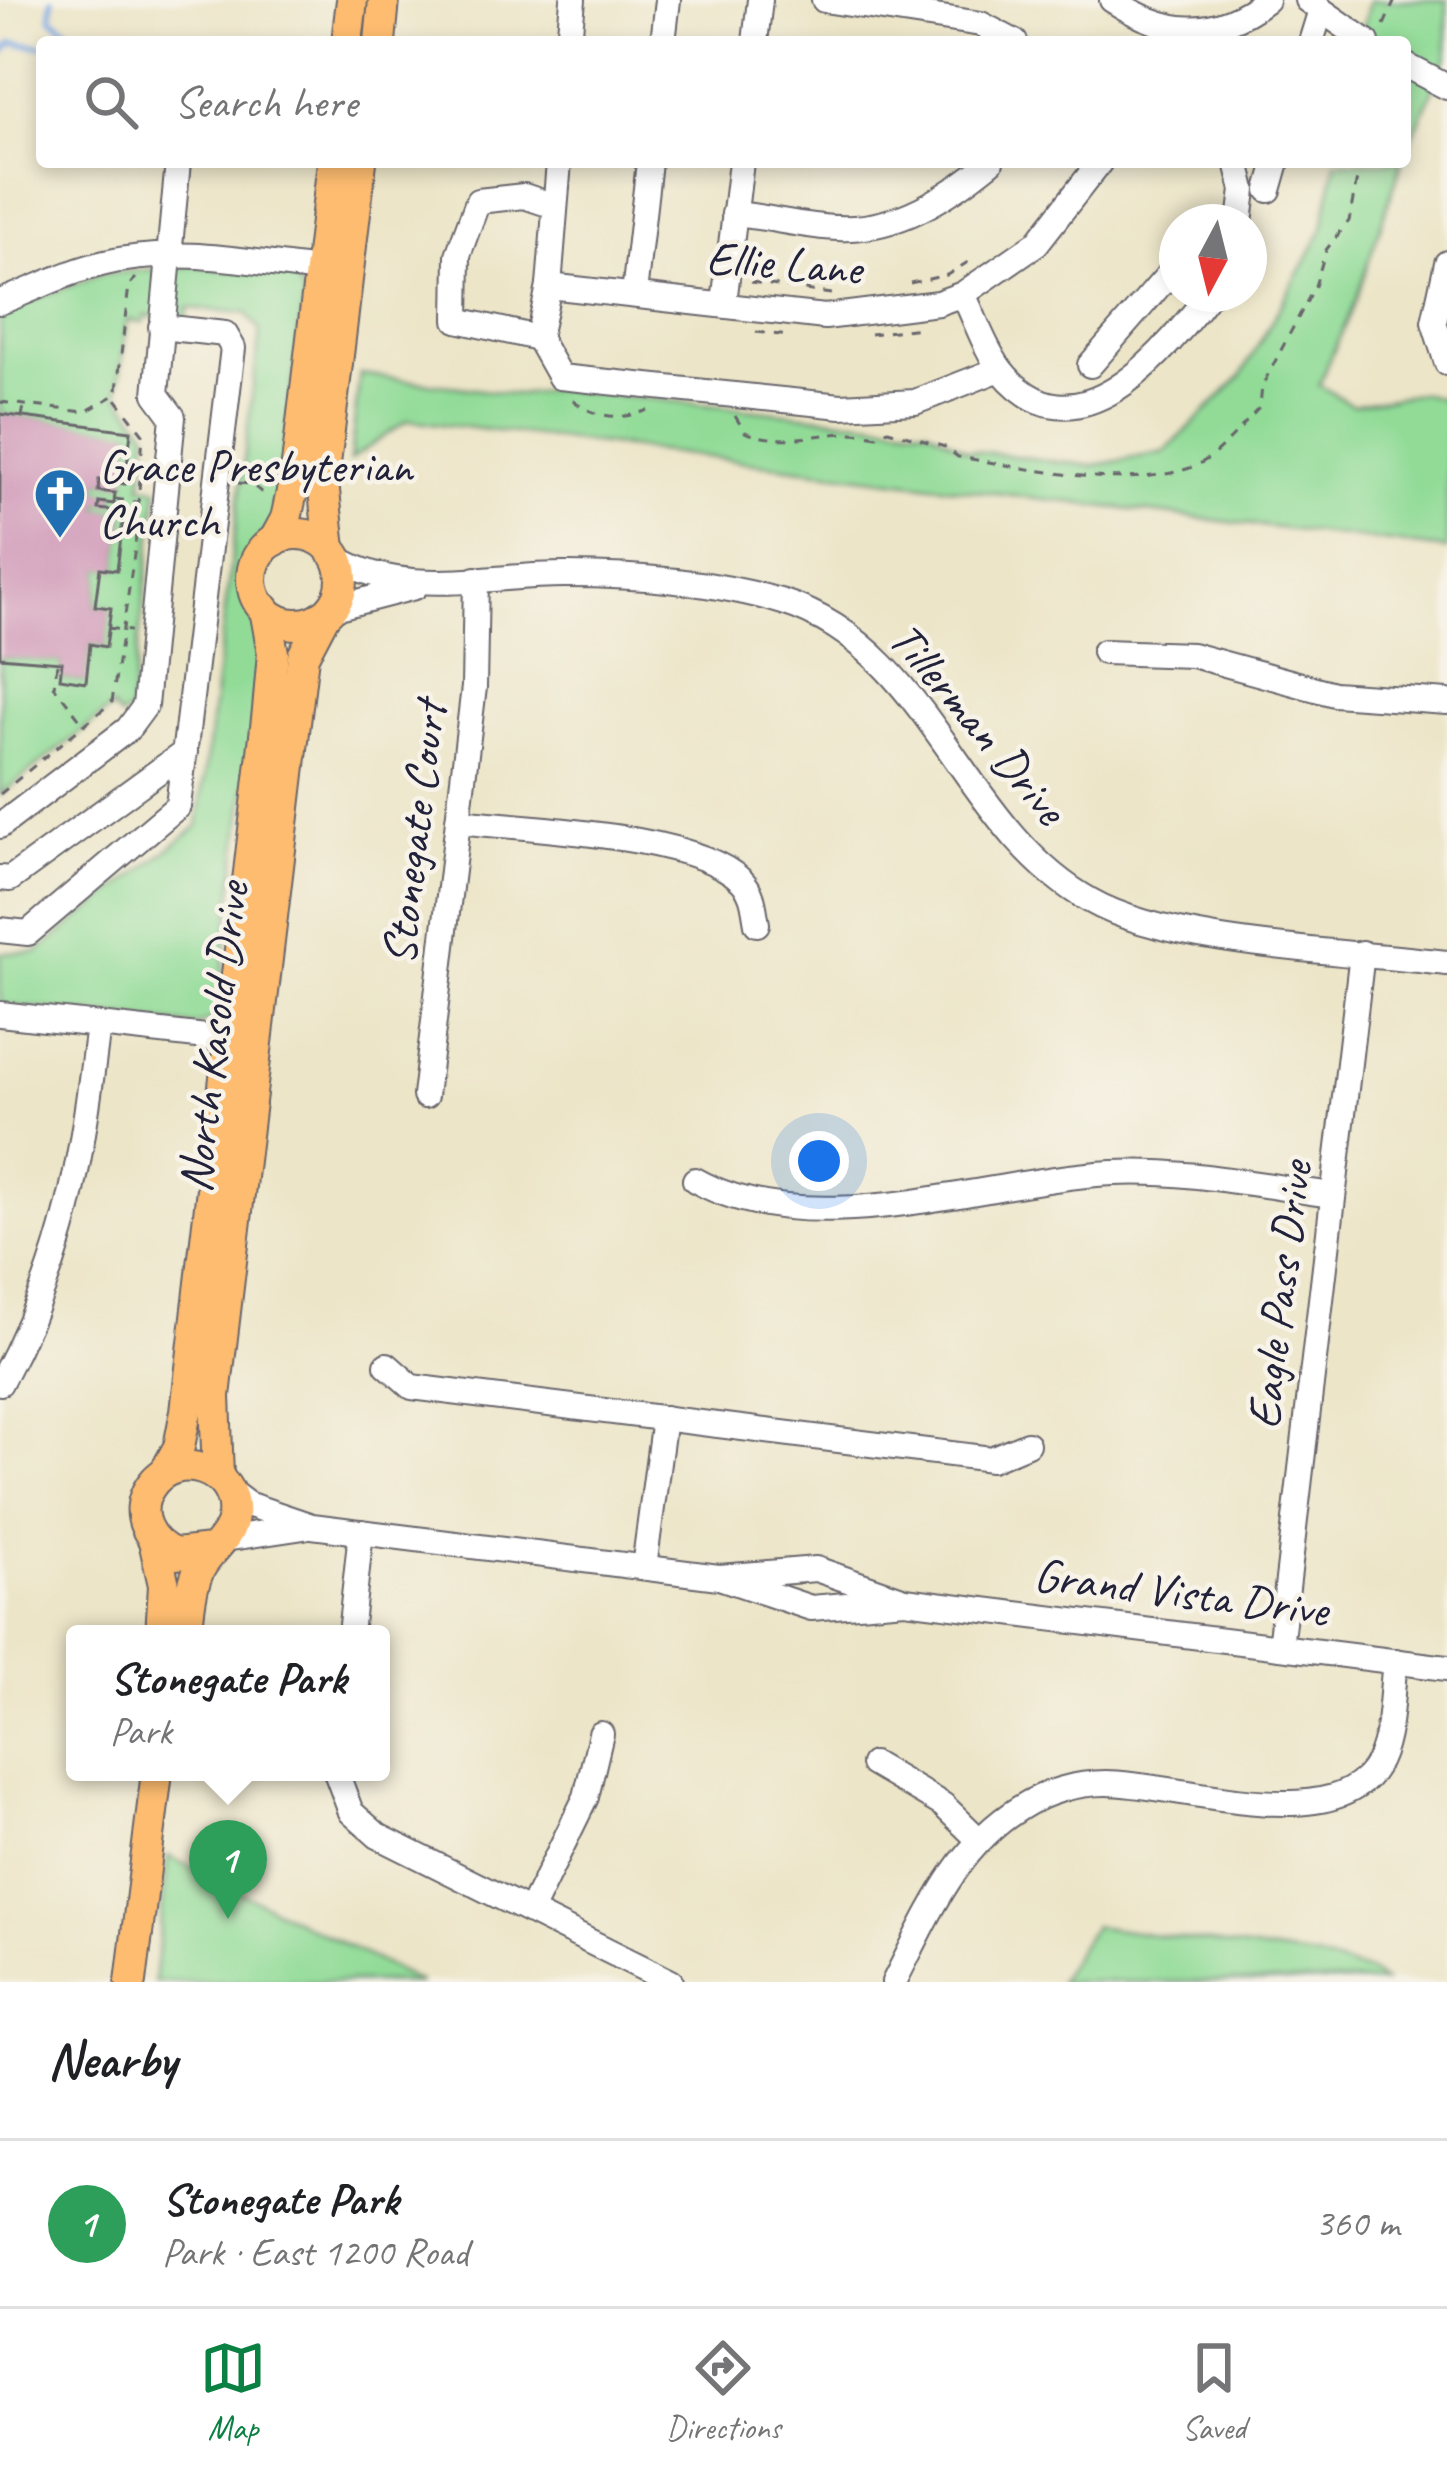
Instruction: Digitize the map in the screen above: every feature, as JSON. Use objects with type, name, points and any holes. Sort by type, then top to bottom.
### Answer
[{"type":"main road","points":[[348,36],[352,0]]},
{"type":"main road","points":[[381,36],[385,0]]},
{"type":"main road","points":[[332,168],[292,502],[274,541],[257,559],[253,576],[265,609],[294,623],[328,611],[342,584],[323,481],[360,168]]},
{"type":"main road","points":[[274,541],[303,535],[333,553]]},
{"type":"main road","name":"North Kasold Drive","points":[[223,1483],[213,1419],[271,684],[272,636],[265,609]]},
{"type":"main road","name":"North Kasold Drive","points":[[165,1472],[182,1434],[303,656],[328,611]]},
{"type":"main road","points":[[162,1625],[164,1585],[143,1504],[152,1482],[165,1472],[192,1466],[223,1483],[233,1514],[196,1577],[188,1625]]},
{"type":"main road","points":[[154,1541],[187,1556],[217,1544]]},
{"type":"main road","points":[[131,1982],[156,1781]]},
{"type":"street","points":[[570,36],[573,0]]},
{"type":"street","points":[[664,36],[668,0]]},
{"type":"street","points":[[756,36],[760,0]]},
{"type":"street","points":[[824,0],[981,24],[1004,36]]},
{"type":"street","points":[[1112,0],[1151,34],[1204,29],[1266,0]]},
{"type":"street","points":[[1311,36],[1313,6],[1371,36]]},
{"type":"street","points":[[1411,68],[1447,87]]},
{"type":"street","points":[[0,826],[128,728],[145,706],[173,417],[157,394],[177,168]]},
{"type":"street","points":[[558,168],[549,286],[538,338],[560,376],[841,406],[915,402],[1000,369]]},
{"type":"street","points":[[634,294],[648,168]]},
{"type":"street","points":[[724,297],[740,168]]},
{"type":"street","points":[[734,214],[838,228],[878,224],[923,210],[982,168]]},
{"type":"street","name":"Ellie Lane","points":[[549,286],[724,297],[825,317],[908,309],[963,294],[1036,243],[1095,168]]},
{"type":"street","points":[[1238,168],[1242,204]]},
{"type":"street","points":[[1269,190],[1275,168]]},
{"type":"street","points":[[538,338],[457,320],[458,255],[478,201],[524,196],[554,206]]},
{"type":"street","points":[[0,302],[104,263],[167,261],[320,270],[350,257]]},
{"type":"street","points":[[1447,263],[1434,322],[1447,363]]},
{"type":"street","points":[[1090,365],[1159,286]]},
{"type":"street","points":[[963,294],[1000,369],[1022,391],[1055,405],[1101,400],[1132,381],[1195,312]]},
{"type":"street","points":[[1142,305],[1176,335]]},
{"type":"street","points":[[0,930],[28,933],[178,806],[233,348],[225,334],[161,327]]},
{"type":"street","name":"Tillerman Drive","points":[[333,553],[368,574],[434,582],[604,576],[750,594],[810,612],[881,660],[1018,841],[1092,902],[1154,926],[1447,963]]},
{"type":"street","name":"Stonegate Court","points":[[425,1096],[476,669],[476,579]]},
{"type":"street","name":"Tillerman Drive","points":[[328,611],[434,582]]},
{"type":"street","points":[[1104,652],[1192,656],[1334,694],[1447,701]]},
{"type":"street","points":[[146,694],[192,698]]},
{"type":"street","points":[[0,878],[10,879],[185,752]]},
{"type":"street","points":[[458,821],[695,854],[740,879],[751,893],[758,925]]},
{"type":"street","name":"Eagle Pass Drive","points":[[1280,1647],[1362,953]]},
{"type":"street","points":[[0,1014],[244,1041]]},
{"type":"street","points":[[0,1383],[31,1326],[70,1214],[98,1024]]},
{"type":"street","points":[[695,1180],[723,1196],[824,1206],[927,1203],[1115,1172],[1333,1195]]},
{"type":"street","points":[[387,1365],[412,1387],[991,1459],[1027,1444]]},
{"type":"street","points":[[644,1567],[664,1418]]},
{"type":"street","name":"Grand Vista Drive","points":[[223,1483],[248,1504],[313,1526],[719,1576],[816,1569],[905,1600]]},
{"type":"street","name":"Grand Vista Drive","points":[[217,1544],[313,1526]]},
{"type":"street","points":[[351,1625],[361,1532]]},
{"type":"street","name":"Grand Vista Drive","points":[[719,1576],[811,1608],[905,1600],[1447,1668]]},
{"type":"street","points":[[894,1982],[955,1867],[978,1839],[1047,1794],[1101,1783],[1305,1805],[1348,1795],[1364,1782],[1382,1753],[1395,1661]]},
{"type":"street","points":[[530,1911],[586,1797],[601,1734]]},
{"type":"street","points":[[873,1764],[943,1805],[978,1839]]},
{"type":"street","points":[[338,1781],[342,1798],[363,1825],[671,1982]]},
{"type":"path","points":[[1374,36],[1394,0]]},
{"type":"path","points":[[908,284],[947,275],[980,255]]},
{"type":"path","points":[[0,794],[112,702],[135,548],[142,434],[116,394],[129,285],[167,261]]},
{"type":"path","points":[[724,297],[749,282],[850,297]]},
{"type":"path","points":[[0,402],[86,412],[116,394]]},
{"type":"path","points":[[22,417],[24,404]]},
{"type":"path","points":[[115,499],[136,502]]},
{"type":"path","points":[[57,664],[54,686],[84,725]]},
{"type":"green space","points":[[1369,0],[1447,0],[1447,57],[1411,140],[1411,36],[1361,36]]},
{"type":"green space","points":[[1335,168],[1400,168],[1356,299],[1319,385],[1352,405],[1422,393],[1447,401],[1447,549],[408,420],[350,460],[360,374],[518,395],[555,389],[928,428],[967,450],[1092,466],[1165,452],[1241,376],[1322,232]]},
{"type":"green space","points":[[191,266],[288,276],[304,296],[274,525],[253,552],[245,575],[249,600],[265,631],[217,1017],[196,1026],[0,1004],[0,953],[37,952],[198,826],[260,331],[246,313],[188,308],[186,321],[145,316],[144,322],[127,320],[118,394],[148,433],[142,486],[158,488],[130,710],[121,718],[112,708],[0,795],[0,657],[62,662],[61,678],[85,682],[90,644],[105,647],[110,608],[95,606],[100,568],[117,569],[124,513],[98,509],[99,502],[114,503],[115,494],[98,491],[99,480],[125,483],[131,432],[0,414],[0,312],[102,274]]},
{"type":"green space","points":[[168,1856],[420,1982],[154,1982]]},
{"type":"green space","points":[[1093,1926],[1315,1958],[1370,1972],[1383,1982],[1058,1982]]},
{"type":"building","name":"Grace Presbyterian Church","points":[[0,414],[131,431],[125,484],[99,480],[98,491],[115,493],[114,504],[99,502],[98,509],[124,512],[117,570],[100,568],[95,606],[111,608],[106,647],[90,644],[86,682],[60,678],[62,662],[0,657]]},
{"type":"waterway","points":[[52,0],[51,18],[70,31],[68,36]]},
{"type":"waterway","points":[[0,55],[12,43],[36,45]]},
{"type":"place","name":"Grace Presbyterian Church","points":[[60,540]]},
{"type":"place","name":"Stonegate Park","points":[[228,1919]]}]
